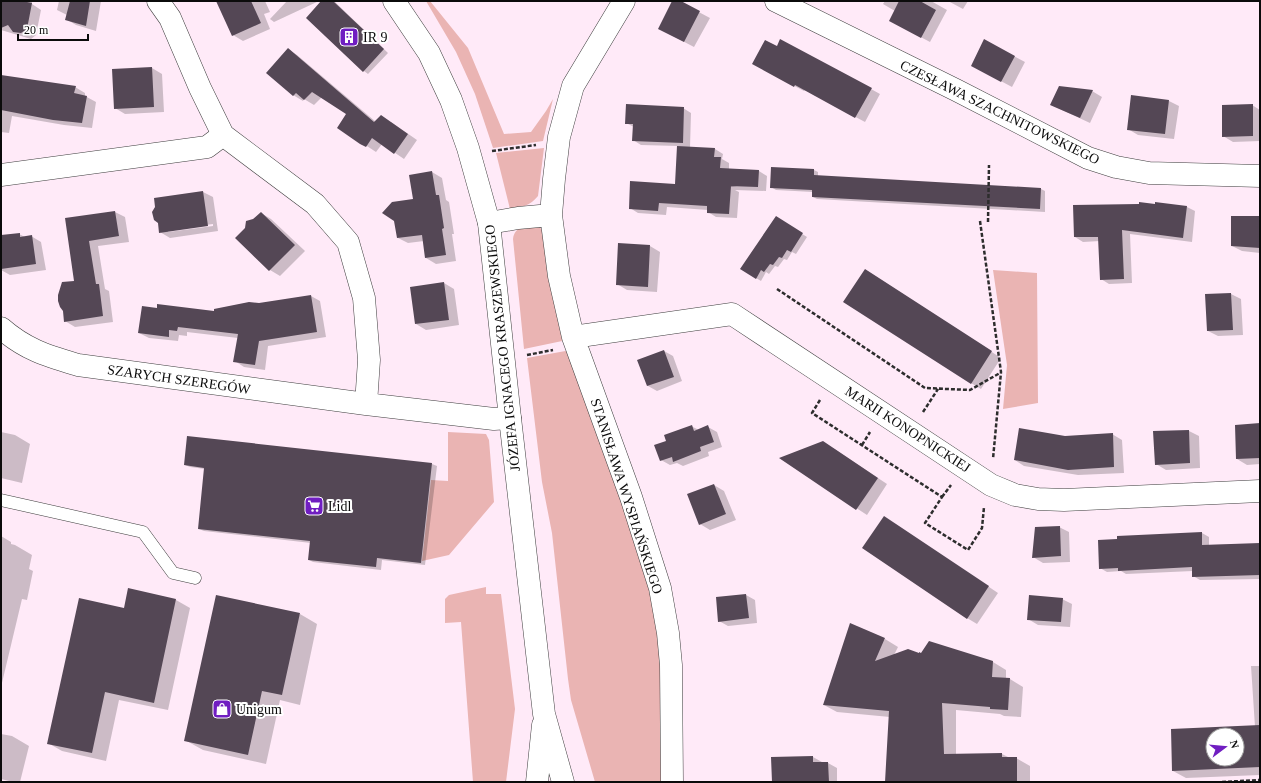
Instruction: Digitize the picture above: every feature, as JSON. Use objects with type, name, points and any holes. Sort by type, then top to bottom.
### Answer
[{"type":"street","points":[[158,1],[170,18],[200,88],[223,135],[315,204],[348,242],[364,298],[369,360],[366,404]]},
{"type":"street","name":"JÓZEFA IGNACEGO KRASZEWSKIEGO","points":[[394,1],[429,53],[451,100],[468,148],[489,223],[544,714],[563,782]]},
{"type":"street","name":"STANISŁAWA WYSPIAŃSKIEGO","points":[[624,1],[573,86],[559,137],[551,215],[559,276],[573,337],[631,497],[660,588],[668,633],[671,665],[672,782]]},
{"type":"street","name":"CZESŁAWA SZACHNITOWSKIEGO","points":[[776,1],[956,90],[1088,158],[1116,167],[1149,173],[1260,176]]},
{"type":"street","points":[[1,175],[207,147],[223,135]]},
{"type":"street","points":[[489,223],[518,218],[551,215]]},
{"type":"street","name":"MARII KONOPNICKIEJ","points":[[573,337],[732,314],[910,430],[991,485],[1015,495],[1038,500],[1064,500],[1260,491]]},
{"type":"street","name":"SZARYCH SZEREGÓW","points":[[1,328],[25,346],[45,356],[78,365],[366,404],[494,419],[510,418]]},
{"type":"street","name":"JÓZEFA IGNACEGO KRASZEWSKIEGO","points":[[537,782],[544,714]]},
{"type":"lane","points":[[1,500],[143,532],[173,573],[195,578]]},
{"type":"path","points":[[988,222],[990,165]]},
{"type":"path","points":[[833,380],[812,413],[942,497],[925,523],[968,550],[982,528],[984,505],[991,485],[1001,372],[980,221]]},
{"type":"path","points":[[777,289],[925,388],[970,390],[1001,372]]},
{"type":"path","points":[[522,356],[548,351]]},
{"type":"path","points":[[910,430],[938,389]]},
{"type":"path","points":[[1222,782],[1260,780]]},
{"type":"shaded area","points":[[426,1],[430,1],[468,48],[504,134],[531,132],[553,99],[543,141],[493,148],[475,94],[456,52]]},
{"type":"shaded area","points":[[544,148],[538,196],[529,204],[510,209],[496,153]]},
{"type":"shaded area","points":[[538,225],[542,230],[567,340],[524,349],[513,239],[514,234],[519,229]]},
{"type":"shaded area","points":[[993,270],[1037,273],[1038,403],[1003,409],[1007,365]]},
{"type":"shaded area","points":[[571,350],[640,545],[660,624],[665,782],[595,782],[571,700],[552,533],[542,482],[527,358]]},
{"type":"shaded area","points":[[448,432],[486,434],[489,440],[494,502],[449,555],[422,561],[431,480],[448,481]]},
{"type":"shaded area","points":[[486,587],[486,594],[501,594],[515,709],[506,782],[473,782],[461,622],[445,623],[445,599],[449,595]]},
{"type":"building","points":[[1,1],[22,1],[32,3],[27,29],[21,33],[13,32],[8,25],[1,28]]},
{"type":"building","points":[[70,1],[90,1],[86,26],[65,20]]},
{"type":"building","points":[[216,1],[251,1],[261,23],[232,36]]},
{"type":"building","name":"IR 9","points":[[321,1],[333,1],[384,49],[363,72],[306,18]]},
{"type":"building","points":[[672,1],[681,1],[700,11],[684,42],[658,29]]},
{"type":"building","points":[[899,1],[920,1],[936,10],[921,38],[889,21]]},
{"type":"building","points":[[780,39],[872,88],[855,118],[795,85],[794,87],[752,64],[765,40],[777,46]]},
{"type":"building","points":[[984,39],[1015,56],[1001,82],[971,66]]},
{"type":"building","points":[[288,48],[374,122],[381,115],[408,134],[394,154],[372,138],[366,147],[360,144],[337,128],[346,114],[312,92],[304,100],[296,93],[293,96],[266,73]]},
{"type":"building","points":[[152,67],[154,107],[114,109],[112,69]]},
{"type":"building","points":[[1,75],[76,86],[74,93],[87,96],[82,123],[53,120],[1,110]]},
{"type":"building","points":[[1059,86],[1093,90],[1080,118],[1050,105]]},
{"type":"building","points":[[1131,95],[1169,100],[1165,134],[1127,130]]},
{"type":"building","points":[[626,104],[684,107],[683,143],[632,141],[633,124],[625,124]]},
{"type":"building","points":[[1253,104],[1253,136],[1222,137],[1222,105]]},
{"type":"building","points":[[677,146],[715,148],[714,157],[721,157],[720,168],[759,170],[758,187],[731,186],[729,214],[707,213],[707,206],[659,203],[658,211],[629,209],[630,181],[675,184]]},
{"type":"building","points":[[771,167],[814,169],[814,175],[1041,188],[1040,209],[812,197],[812,190],[770,188]]},
{"type":"building","points":[[432,171],[436,195],[439,195],[446,255],[425,258],[422,235],[397,238],[394,221],[382,213],[392,202],[413,199],[409,175]]},
{"type":"building","points":[[203,191],[208,226],[159,233],[158,223],[154,220],[152,212],[155,207],[154,198]]},
{"type":"building","points":[[1139,202],[1155,204],[1155,202],[1187,206],[1183,238],[1122,230],[1124,279],[1100,280],[1098,237],[1074,237],[1073,205],[1139,204]]},
{"type":"building","points":[[115,211],[119,236],[89,241],[96,284],[99,284],[103,316],[64,322],[63,311],[58,301],[58,295],[62,282],[74,281],[65,218]]},
{"type":"building","points":[[261,212],[295,245],[269,271],[235,238],[245,228],[246,221],[253,219]]},
{"type":"building","points":[[776,216],[803,233],[791,252],[787,250],[782,258],[779,257],[773,265],[770,264],[764,272],[761,270],[756,279],[740,269]]},
{"type":"building","points":[[1231,216],[1260,216],[1260,248],[1231,246]]},
{"type":"building","points":[[20,233],[20,237],[32,235],[36,264],[1,269],[1,235]]},
{"type":"building","points":[[618,243],[650,245],[648,287],[616,285]]},
{"type":"building","points":[[865,269],[992,351],[971,384],[843,302]]},
{"type":"building","points":[[444,282],[449,320],[415,324],[410,287]]},
{"type":"building","points":[[1231,293],[1233,330],[1207,331],[1205,294]]},
{"type":"building","points":[[311,295],[317,332],[259,341],[255,365],[233,362],[238,334],[178,327],[177,331],[169,330],[169,337],[138,333],[142,306],[157,308],[157,304],[214,311],[214,309],[249,302],[259,303]]},
{"type":"building","points":[[664,350],[674,377],[647,386],[637,360]]},
{"type":"building","points":[[1260,423],[1260,458],[1236,459],[1235,425]]},
{"type":"building","points":[[692,425],[694,431],[708,425],[714,442],[700,447],[701,451],[673,462],[672,457],[660,461],[654,445],[666,441],[664,435]]},
{"type":"building","points":[[1019,428],[1065,436],[1113,433],[1114,467],[1068,470],[1014,460]]},
{"type":"building","points":[[1189,430],[1190,463],[1155,465],[1153,431]]},
{"type":"building","name":"Lidl","points":[[187,436],[432,463],[421,563],[377,558],[376,567],[308,560],[310,541],[198,529],[204,468],[184,465]]},
{"type":"building","points":[[823,441],[878,478],[856,510],[779,458]]},
{"type":"building","points":[[714,484],[726,514],[699,525],[687,494]]},
{"type":"building","points":[[884,516],[989,586],[967,619],[862,548]]},
{"type":"building","points":[[1060,526],[1061,556],[1032,558],[1035,527]]},
{"type":"building","points":[[1202,532],[1202,545],[1260,543],[1260,575],[1192,577],[1192,567],[1118,571],[1118,568],[1099,569],[1098,540],[1117,539],[1117,536]]},
{"type":"building","points":[[128,588],[176,599],[154,703],[105,692],[92,753],[47,744],[79,598],[124,608]]},
{"type":"building","points":[[746,594],[749,618],[718,622],[716,597]]},
{"type":"building","points":[[216,595],[300,613],[282,695],[262,691],[248,755],[184,741]]},
{"type":"building","points":[[1029,595],[1063,598],[1061,622],[1027,620]]},
{"type":"building","points":[[850,623],[885,638],[875,661],[908,649],[921,653],[929,641],[993,661],[992,677],[1010,678],[1008,710],[942,703],[944,754],[1002,753],[1002,757],[1017,757],[1017,782],[885,782],[889,711],[823,705]]},
{"type":"building","points":[[1260,725],[1260,767],[1172,771],[1171,729],[1205,727],[1205,767],[1245,767],[1245,727],[1216,727]]},
{"type":"building","points":[[813,756],[813,762],[828,762],[829,782],[772,782],[771,757]]},
{"type":"place","name":"IR 9","points":[[349,37]]},
{"type":"place","name":"Lidl","points":[[314,506]]},
{"type":"place","name":"Unigum","points":[[222,709]]}]
